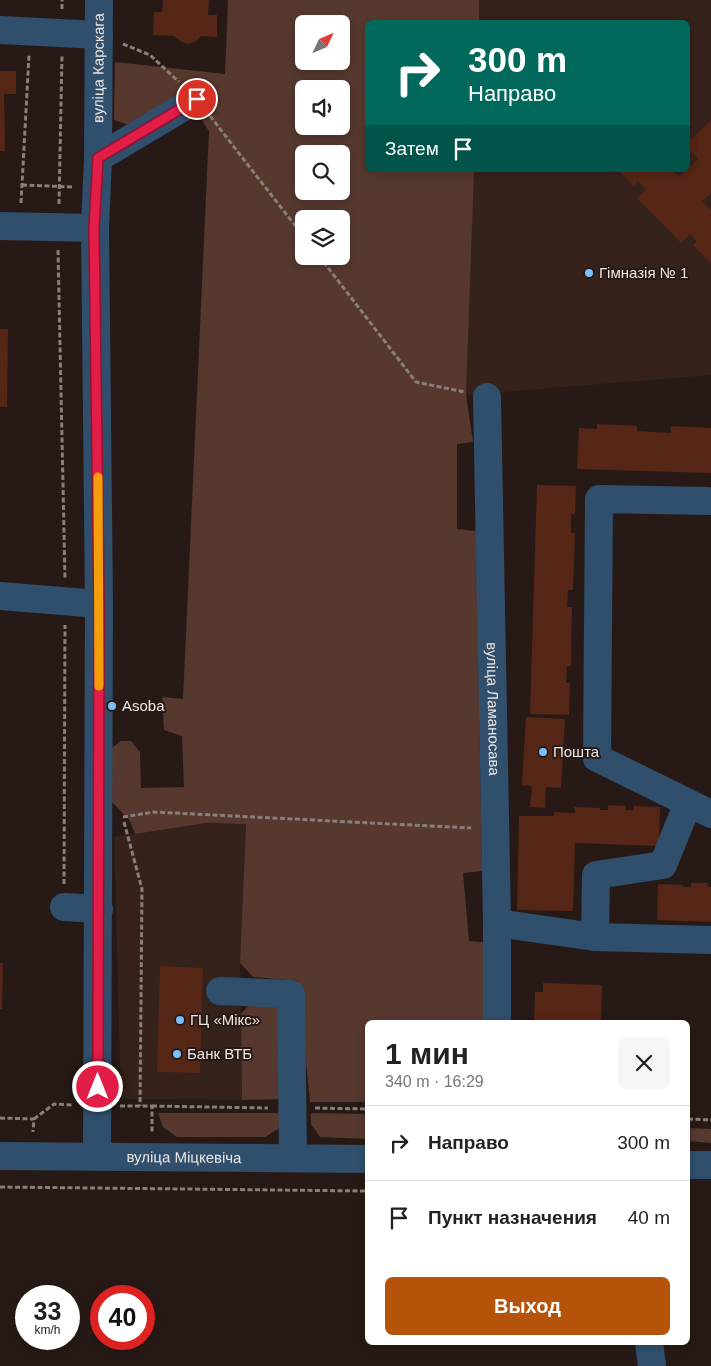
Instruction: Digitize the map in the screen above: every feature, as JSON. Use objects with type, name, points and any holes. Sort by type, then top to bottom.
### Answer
[{"type":"street","name":"вуліца Карскага","points":[[97,1156],[98,908],[111,817],[99,604],[94,228],[98,158],[100,0]]},
{"type":"street","points":[[0,30],[99,35]]},
{"type":"street","points":[[98,158],[197,99]]},
{"type":"street","points":[[10,226],[94,228]]},
{"type":"street","name":"вуліца Ламаносава","points":[[487,397],[497,923],[497,1020]]},
{"type":"street","points":[[595,937],[596,875],[663,865],[699,808],[596,758],[599,499],[709,501]]},
{"type":"street","points":[[0,596],[99,604]]},
{"type":"street","points":[[64,907],[98,908]]},
{"type":"street","points":[[497,923],[595,937],[711,940]]},
{"type":"street","points":[[220,991],[291,994],[293,1158]]},
{"type":"street","name":"вуліца Міцкевіча","points":[[0,1156],[365,1158]]},
{"type":"street","points":[[690,1165],[711,1165]]},
{"type":"street","points":[[649,1345],[652,1366]]},
{"type":"path","points":[[62,0],[58,227],[66,602],[64,907]]},
{"type":"path","points":[[10,226],[30,32]]},
{"type":"path","points":[[99,35],[150,55],[197,99],[295,225]]},
{"type":"path","points":[[326,265],[416,382],[487,397]]},
{"type":"path","points":[[64,821],[154,812],[495,830]]},
{"type":"path","points":[[111,817],[142,889],[140,1106]]},
{"type":"path","points":[[152,1106],[365,1110]]},
{"type":"path","points":[[690,1119],[711,1120]]},
{"type":"path","points":[[0,1187],[365,1191]]},
{"type":"shaded area","points":[[228,0],[479,0],[479,20],[365,20],[365,172],[474,172],[466,395],[473,442],[457,444],[457,529],[476,531],[482,871],[463,873],[469,941],[483,942],[484,1020],[365,1020],[365,1102],[310,1102],[298,981],[253,977],[240,963],[246,824],[206,823],[135,834],[130,821],[112,802],[110,749],[121,741],[131,741],[140,752],[141,788],[184,787],[182,736],[164,730],[162,697],[183,699],[209,131],[183,93],[129,125],[114,120],[115,62],[225,74]]},
{"type":"shaded area","name":"Гімназія № 1","points":[[470,0],[711,0],[711,375],[466,395],[469,172],[690,172],[690,20],[470,20]]},
{"type":"shaded area","points":[[206,823],[246,824],[240,963],[242,1100],[121,1099],[114,837]]},
{"type":"shaded area","points":[[249,1005],[276,1005],[283,1017],[284,1099],[242,1100],[241,1014]]},
{"type":"shaded area","points":[[158,1113],[283,1113],[278,1129],[265,1137],[177,1137],[163,1127]]},
{"type":"shaded area","points":[[311,1113],[365,1114],[365,1139],[320,1137],[311,1124]]},
{"type":"shaded area","points":[[690,1128],[711,1129],[711,1143],[690,1141]]},
{"type":"building","points":[[163,0],[209,0],[208,15],[217,15],[217,37],[201,36],[195,42],[187,44],[174,36],[153,35],[154,12],[162,12]]},
{"type":"building","points":[[0,71],[16,71],[16,94],[4,94],[5,151],[0,151]]},
{"type":"building","points":[[711,120],[711,193],[702,201],[711,210],[711,263],[693,245],[697,241],[690,234],[681,243],[637,198],[646,190],[638,181],[634,186],[620,172],[674,172],[679,177],[684,172],[690,172],[690,167],[698,159],[690,150],[690,141]]},
{"type":"building","points":[[0,329],[8,329],[7,407],[0,407]]},
{"type":"building","points":[[597,424],[637,426],[637,431],[671,433],[671,426],[711,428],[711,473],[577,469],[579,428],[597,429]]},
{"type":"building","points":[[537,485],[576,486],[575,514],[571,514],[571,533],[575,533],[573,590],[568,590],[567,607],[572,607],[571,666],[567,666],[566,683],[570,683],[569,715],[530,714]]},
{"type":"building","name":"Пошта","points":[[526,717],[565,719],[561,788],[546,787],[545,808],[530,807],[532,786],[522,785]]},
{"type":"building","points":[[608,805],[625,806],[625,810],[633,810],[633,806],[660,807],[659,846],[575,843],[573,911],[517,910],[519,816],[554,816],[554,812],[575,813],[574,807],[608,810]]},
{"type":"building","points":[[691,883],[708,883],[708,887],[711,887],[711,922],[657,920],[658,884],[691,887]]},
{"type":"building","points":[[0,963],[3,963],[2,1009],[0,1009]]},
{"type":"building","name":"ГЦ «Мікс»","points":[[160,966],[203,968],[200,1073],[157,1072]]},
{"type":"building","points":[[543,983],[602,985],[601,1020],[534,1020],[535,992],[543,992]]},
{"type":"slow traffic","points":[[98,477],[99,686]]},
{"type":"place","name":"Гімназія № 1","points":[[589,273]]},
{"type":"place","name":"Asoba","points":[[112,706]]},
{"type":"place","name":"Пошта","points":[[543,752]]},
{"type":"place","name":"ГЦ «Мікс»","points":[[180,1020]]},
{"type":"place","name":"Банк ВТБ","points":[[177,1054]]},
{"type":"route","points":[[98,1087],[99,604],[94,228],[98,158],[197,99]]}]
